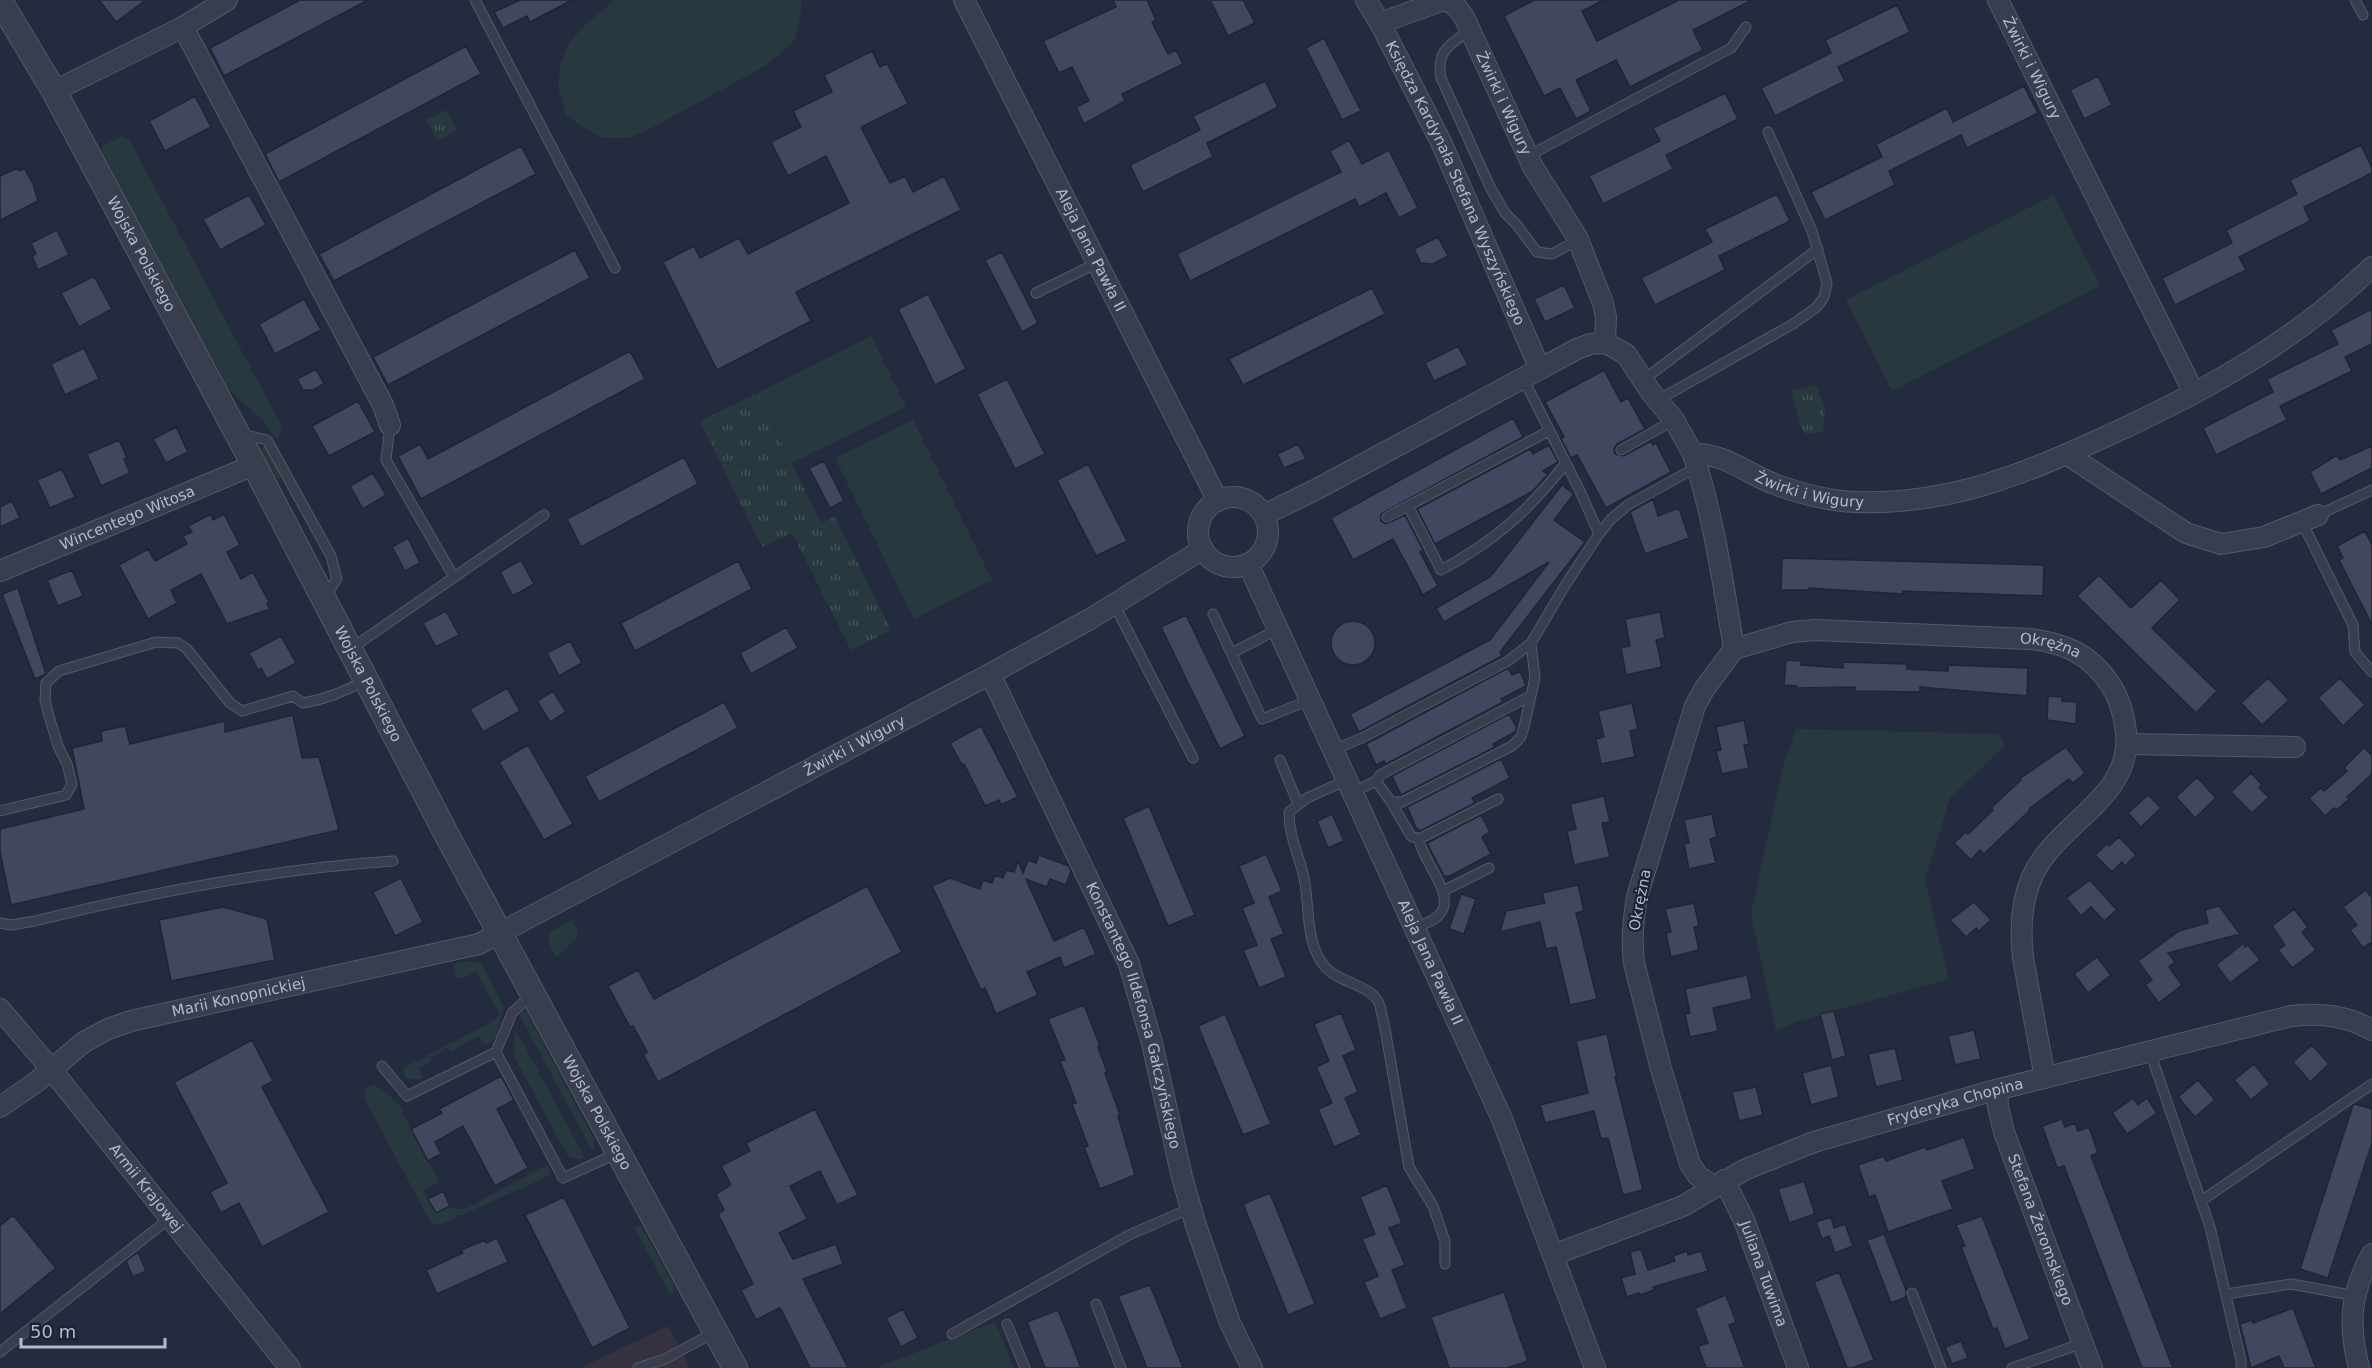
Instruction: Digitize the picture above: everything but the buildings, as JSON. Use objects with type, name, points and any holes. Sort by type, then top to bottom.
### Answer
[{"type":"street","name":"Wojska Polskiego","points":[[0,0],[54,91],[532,994],[735,1368]]},
{"type":"street","points":[[54,91],[183,27],[227,0]]},
{"type":"street","name":"Aleja Jana Pawła II","points":[[964,0],[1218,501]]},
{"type":"street","name":"Księdza Kardynała Stefana Wyszyńskiego","points":[[1366,0],[1441,142],[1532,374]]},
{"type":"street","name":"Żwirki i Wigury","points":[[1380,23],[1444,0],[1455,5],[1464,17],[1528,156],[1578,240],[1603,303],[1606,317],[1605,343]]},
{"type":"street","name":"Żwirki i Wigury","points":[[1998,0],[2194,393]]},
{"type":"street","points":[[183,27],[383,405],[390,425]]},
{"type":"street","name":"Żwirki i Wigury","points":[[1695,460],[1704,453],[1715,456],[1778,485],[1821,498],[1857,502],[1902,500],[1963,492],[2012,477],[2068,455],[2164,410],[2297,330],[2329,306],[2372,267]]},
{"type":"street","points":[[1264,515],[1590,344],[1605,343],[1626,354],[1674,420],[1695,460],[1716,544],[1734,649]]},
{"type":"street","points":[[2068,455],[2186,533],[2221,544],[2264,537],[2310,518]]},
{"type":"street","name":"Wincentego Witosa","points":[[0,571],[254,465]]},
{"type":"street","points":[[1238,497],[1257,506],[1264,515],[1268,525],[1268,537],[1264,548],[1248,564],[1223,565],[1208,556],[1203,549],[1199,538],[1202,516],[1218,501],[1238,497]]},
{"type":"street","name":"Żwirki i Wigury","points":[[500,933],[990,674],[1114,604],[1203,549]]},
{"type":"street","name":"Aleja Jana Pawła II","points":[[1248,564],[1502,1119],[1595,1368]]},
{"type":"street","name":"Okrężna","points":[[1719,1184],[1698,1176],[1690,1164],[1661,1069],[1634,963],[1633,921],[1646,866],[1687,728],[1705,688],[1734,649],[1792,632],[1815,630],[2049,641],[2080,653],[2103,674],[2117,694],[2125,717],[2127,744],[2125,758],[2120,772],[2101,800],[2048,851],[2032,877],[2024,906],[2020,938],[2045,1078]]},
{"type":"street","name":"Konstantego Ildefonsa Gałczyńskiego","points":[[990,674],[1129,964],[1152,1043],[1191,1208],[1230,1323],[1252,1368]]},
{"type":"street","points":[[2127,744],[2295,747]]},
{"type":"street","name":"Marii Konopnickiej","points":[[0,1107],[84,1042],[108,1029],[131,1021],[479,944],[500,933]]},
{"type":"street","name":"Armii Krajowej","points":[[0,1009],[51,1069],[290,1368]]},
{"type":"street","name":"Fryderyka Chopina","points":[[1553,1255],[1683,1206],[1719,1184],[1768,1159],[1814,1142],[1997,1090],[2271,1021],[2308,1014],[2346,1018],[2372,1030]]},
{"type":"street","name":"Stefana Żeromskiego","points":[[1997,1090],[1998,1107],[2004,1132],[2092,1368]]},
{"type":"street","name":"Juliana Tuwima","points":[[1719,1184],[1737,1202],[1798,1368]]},
{"type":"street","points":[[2359,1368],[2352,1340],[2356,1296],[2360,1275],[2372,1254]]},
{"type":"lane","points":[[475,0],[615,268]]},
{"type":"lane","points":[[2355,0],[2363,15]]},
{"type":"lane","points":[[1528,156],[1731,48],[1746,27]]},
{"type":"lane","points":[[1470,30],[1450,45],[1443,53],[1439,64],[1442,78],[1491,189],[1505,213],[1537,252],[1552,254],[1578,240]]},
{"type":"lane","points":[[1658,400],[1793,324],[1817,307],[1824,297],[1827,283],[1818,249],[1768,132]]},
{"type":"lane","points":[[1643,380],[1818,249]]},
{"type":"lane","points":[[1036,293],[1097,263]]},
{"type":"lane","points":[[1532,374],[1549,431],[1599,534]]},
{"type":"lane","points":[[1621,450],[1674,420]]},
{"type":"lane","points":[[390,425],[386,460],[454,577]]},
{"type":"lane","points":[[1387,517],[1549,431]]},
{"type":"lane","points":[[236,433],[267,440],[326,546],[337,579],[324,599]]},
{"type":"lane","points":[[1334,750],[1362,738],[1508,661],[1531,643],[1566,584],[1611,519],[1695,460]]},
{"type":"lane","points":[[1408,506],[1441,570],[1475,552],[1509,526],[1547,487],[1566,463]]},
{"type":"lane","points":[[2372,490],[2310,518],[2353,625],[2355,652],[2372,672]]},
{"type":"lane","points":[[350,649],[544,515]]},
{"type":"lane","points":[[1114,604],[1193,758]]},
{"type":"lane","points":[[1213,614],[1262,719],[1310,700]]},
{"type":"lane","points":[[1232,653],[1278,629]]},
{"type":"lane","points":[[0,811],[66,795],[72,784],[45,700],[46,683],[59,671],[156,642],[178,643],[187,649],[230,703],[242,711],[293,696],[303,703],[323,700],[345,692],[365,680]]},
{"type":"lane","points":[[1391,802],[1402,802],[1512,746],[1521,737],[1534,678],[1531,643]]},
{"type":"lane","points":[[1445,1264],[1445,1242],[1433,1206],[1409,1167],[1384,1023],[1377,1001],[1361,988],[1335,976],[1322,963],[1312,943],[1305,880],[1289,830],[1289,812],[1298,804],[1350,786],[1376,781],[1380,775],[1530,696]]},
{"type":"lane","points":[[1280,760],[1298,804]]},
{"type":"lane","points":[[1376,781],[1411,836],[1419,839],[1498,799]]},
{"type":"lane","points":[[1415,928],[1437,916],[1444,907],[1445,897],[1420,848],[1419,839]]},
{"type":"lane","points":[[0,923],[11,925],[35,921],[179,890],[321,866],[393,861]]},
{"type":"lane","points":[[1443,891],[1489,868]]},
{"type":"lane","points":[[382,1066],[407,1096],[496,1052],[512,1012],[532,994]]},
{"type":"lane","points":[[496,1052],[563,1178],[618,1153]]},
{"type":"lane","points":[[2150,1053],[2219,1259],[2241,1368]]},
{"type":"lane","points":[[2201,1201],[2372,1084]]},
{"type":"lane","points":[[952,1334],[1129,1235],[1191,1208]]},
{"type":"lane","points":[[0,1352],[170,1218]]},
{"type":"lane","points":[[2226,1294],[2291,1284],[2356,1296]]},
{"type":"lane","points":[[1912,1293],[1941,1368]]},
{"type":"lane","points":[[1096,1304],[1121,1368]]},
{"type":"lane","points":[[1007,1323],[1025,1368]]},
{"type":"lane","points":[[638,1368],[665,1359],[715,1332]]},
{"type":"lane","points":[[2012,1368],[2083,1343]]},
{"type":"shaded area","points":[[668,1326],[690,1368],[580,1368]]},
{"type":"green space","points":[[615,0],[801,0],[802,6],[795,40],[767,65],[629,138],[603,138],[582,127],[566,114],[558,87],[561,61],[569,43],[584,26]]},
{"type":"green space","points":[[446,110],[457,130],[437,141],[426,120]]},
{"type":"green space","points":[[119,137],[130,141],[280,423],[282,432],[276,439],[263,421],[228,389],[103,155],[100,148]]},
{"type":"green space","points":[[2054,195],[2100,286],[1892,391],[1846,300]]},
{"type":"green space","points":[[871,336],[906,407],[792,463],[757,393]]},
{"type":"green space","points":[[1816,385],[1825,409],[1823,432],[1806,434],[1800,425],[1791,390]]},
{"type":"green space","points":[[757,393],[821,523],[835,517],[891,630],[851,650],[792,533],[762,547],[700,421]]},
{"type":"green space","points":[[913,420],[992,580],[914,619],[835,458]]},
{"type":"green space","points":[[262,447],[267,448],[282,476],[278,480],[260,451]]},
{"type":"green space","points":[[1796,729],[1998,734],[2006,745],[1950,798],[1925,880],[1949,979],[1798,1021],[1776,1031],[1751,914],[1782,770]]},
{"type":"green space","points":[[572,920],[577,928],[577,939],[556,957],[548,941],[550,932]]},
{"type":"green space","points":[[479,962],[483,966],[504,1007],[496,1038],[487,1045],[482,1043],[479,1036],[450,1052],[448,1048],[430,1058],[432,1061],[419,1068],[423,1077],[421,1079],[407,1079],[403,1068],[488,1024],[500,1015],[476,972],[463,978],[456,978],[453,964]]},
{"type":"green space","points":[[522,1011],[527,1013],[594,1139],[593,1152],[520,1016]]},
{"type":"green space","points":[[516,1030],[585,1158],[575,1159],[566,1153],[516,1060],[513,1047]]},
{"type":"green space","points":[[374,1084],[398,1103],[439,1182],[423,1190],[436,1213],[450,1206],[454,1209],[465,1209],[543,1167],[548,1167],[550,1174],[442,1224],[432,1225],[364,1098],[365,1089]]},
{"type":"green space","points":[[634,1227],[642,1227],[675,1287],[671,1296]]},
{"type":"green space","points":[[995,1322],[1014,1368],[875,1368]]}]
